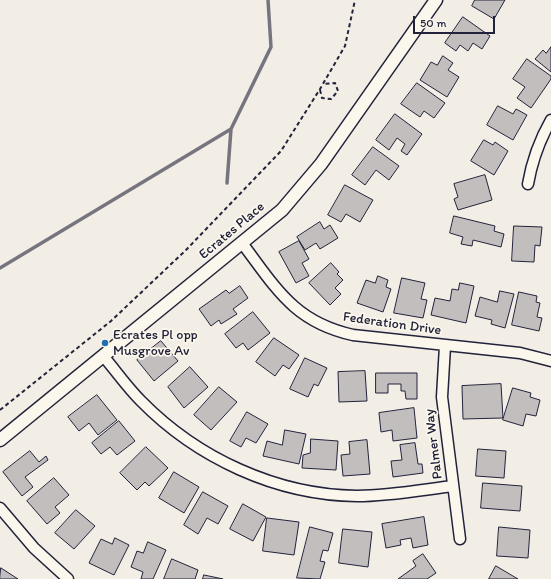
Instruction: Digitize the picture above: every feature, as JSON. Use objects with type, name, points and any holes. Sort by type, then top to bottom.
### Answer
[{"type":"street","name":"Ecrates Place","points":[[0,440],[104,357],[282,210],[306,183],[436,0]]},
{"type":"street","points":[[528,184],[531,163],[541,137],[551,120]]},
{"type":"street","name":"Federation Drive","points":[[242,243],[291,306],[305,317],[320,325],[353,335],[520,353],[551,361]]},
{"type":"street","name":"Palmer Way","points":[[445,346],[442,397],[460,539]]},
{"type":"street","points":[[104,357],[133,392],[159,418],[192,444],[241,471],[290,486],[334,495],[383,495],[453,486]]},
{"type":"street","points":[[0,508],[38,553],[68,579]]},
{"type":"path","points":[[0,410],[111,321],[186,250],[281,151],[345,46],[355,0]]},
{"type":"path","points":[[320,89],[322,98],[332,99],[338,91],[335,83],[323,84]]},
{"type":"building","points":[[475,0],[505,0],[494,19],[472,6]]},
{"type":"building","points":[[463,17],[490,36],[482,49],[473,43],[468,51],[460,45],[456,51],[445,43]]},
{"type":"building","points":[[551,47],[551,72],[535,59],[543,50],[546,53]]},
{"type":"building","points":[[443,56],[453,63],[448,70],[459,77],[447,97],[420,80],[431,62],[437,65]]},
{"type":"building","points":[[527,59],[551,76],[551,79],[531,108],[517,98],[525,87],[513,79]]},
{"type":"building","points":[[417,83],[445,103],[434,118],[424,111],[420,117],[401,104]]},
{"type":"building","points":[[498,106],[513,114],[516,109],[527,115],[513,140],[487,125]]},
{"type":"building","points":[[395,114],[422,134],[407,155],[401,151],[405,144],[397,138],[389,150],[376,140]]},
{"type":"building","points":[[484,140],[493,145],[495,142],[508,151],[494,175],[471,161]]},
{"type":"building","points":[[373,147],[399,166],[389,180],[376,170],[365,185],[352,175]]},
{"type":"building","points":[[485,175],[492,200],[458,210],[454,199],[458,197],[454,184]]},
{"type":"building","points":[[345,185],[373,200],[360,222],[346,214],[341,222],[328,215]]},
{"type":"building","points":[[454,216],[495,226],[494,231],[504,234],[501,247],[473,240],[472,246],[461,244],[463,237],[450,233]]},
{"type":"building","points":[[320,222],[324,229],[330,225],[338,238],[320,249],[316,243],[305,250],[297,237]]},
{"type":"building","points":[[514,226],[542,227],[540,246],[535,245],[534,262],[512,261]]},
{"type":"building","points":[[299,241],[309,259],[302,263],[309,276],[296,283],[279,252]]},
{"type":"building","points":[[331,263],[339,272],[337,274],[343,280],[335,288],[341,294],[330,305],[309,283]]},
{"type":"building","points":[[378,276],[388,280],[386,287],[391,289],[383,312],[357,303],[366,280],[375,283]]},
{"type":"building","points":[[402,278],[425,283],[421,299],[427,300],[423,318],[394,313]]},
{"type":"building","points":[[460,283],[474,286],[466,323],[431,315],[435,298],[450,301],[452,289],[458,290]]},
{"type":"building","points":[[240,286],[248,298],[233,309],[237,314],[221,324],[219,320],[211,326],[199,309],[226,290],[229,293]]},
{"type":"building","points":[[500,291],[514,294],[505,328],[491,324],[492,320],[475,316],[480,297],[497,302]]},
{"type":"building","points":[[519,292],[537,296],[536,302],[540,303],[537,317],[542,318],[539,331],[512,325]]},
{"type":"building","points":[[253,312],[270,333],[248,350],[243,343],[236,348],[225,334]]},
{"type":"building","points":[[274,338],[299,355],[289,369],[283,365],[275,376],[256,362]]},
{"type":"building","points":[[161,341],[178,361],[154,381],[137,360]]},
{"type":"building","points":[[305,358],[327,368],[318,386],[314,384],[308,397],[290,389]]},
{"type":"building","points":[[190,367],[208,387],[184,408],[168,387]]},
{"type":"building","points":[[365,371],[367,401],[339,402],[338,372]]},
{"type":"building","points":[[376,373],[417,373],[417,399],[406,399],[405,391],[401,391],[401,384],[388,384],[388,393],[376,393]]},
{"type":"building","points":[[501,384],[503,418],[463,419],[462,386]]},
{"type":"building","points":[[219,387],[237,402],[211,430],[194,415]]},
{"type":"building","points":[[513,388],[531,393],[530,397],[540,400],[536,416],[526,414],[523,426],[503,420]]},
{"type":"building","points":[[97,395],[117,420],[98,435],[89,423],[79,431],[68,417]]},
{"type":"building","points":[[414,408],[417,438],[393,441],[392,430],[381,432],[379,413]]},
{"type":"building","points":[[247,412],[268,424],[256,443],[246,438],[241,447],[230,441]]},
{"type":"building","points":[[119,421],[135,441],[117,455],[110,447],[101,454],[92,443]]},
{"type":"building","points":[[285,430],[306,434],[299,464],[263,456],[267,441],[282,445]]},
{"type":"building","points":[[311,439],[338,441],[336,470],[302,468],[303,455],[310,453]]},
{"type":"building","points":[[367,440],[370,474],[343,476],[341,455],[350,454],[349,442]]},
{"type":"building","points":[[415,443],[418,464],[422,464],[423,473],[393,477],[391,461],[402,460],[400,445]]},
{"type":"building","points":[[146,447],[168,468],[149,486],[145,482],[137,490],[120,473]]},
{"type":"building","points":[[478,449],[506,451],[504,478],[476,476]]},
{"type":"building","points":[[30,451],[39,462],[46,456],[48,460],[25,477],[33,487],[22,496],[3,472]]},
{"type":"building","points":[[174,472],[199,487],[184,513],[159,498]]},
{"type":"building","points":[[54,478],[69,495],[55,507],[60,513],[47,524],[27,501]]},
{"type":"building","points":[[483,483],[522,486],[520,511],[481,508]]},
{"type":"building","points":[[203,492],[228,506],[218,524],[207,518],[198,534],[184,525]]},
{"type":"building","points":[[243,504],[266,517],[253,541],[230,529]]},
{"type":"building","points":[[76,510],[95,526],[74,549],[55,533]]},
{"type":"building","points":[[424,517],[428,545],[413,548],[411,538],[400,540],[401,545],[386,548],[382,524]]},
{"type":"building","points":[[267,518],[299,522],[294,555],[263,551]]},
{"type":"building","points":[[310,527],[333,533],[328,551],[323,550],[320,561],[325,562],[320,579],[297,578]]},
{"type":"building","points":[[499,527],[530,530],[528,558],[497,556]]},
{"type":"building","points":[[343,529],[372,532],[368,567],[339,563]]},
{"type":"building","points":[[115,538],[129,545],[114,575],[89,563],[101,539],[112,544]]},
{"type":"building","points":[[148,542],[166,550],[153,579],[141,579],[143,572],[131,567],[137,551],[143,553]]},
{"type":"building","points":[[423,554],[436,573],[427,579],[398,579],[416,566],[413,561]]},
{"type":"building","points":[[172,559],[198,570],[195,579],[164,579]]},
{"type":"building","points":[[496,566],[518,579],[489,579]]},
{"type":"building","points":[[1,568],[18,579],[0,579]]},
{"type":"building","points":[[204,575],[223,579],[203,579]]},
{"type":"waterway","points":[[0,268],[231,129],[271,47],[268,0]]},
{"type":"waterway","points":[[227,183],[231,129]]},
{"type":"place","name":"Ecrates Pl opp Musgrove Av","points":[[105,343]]}]
